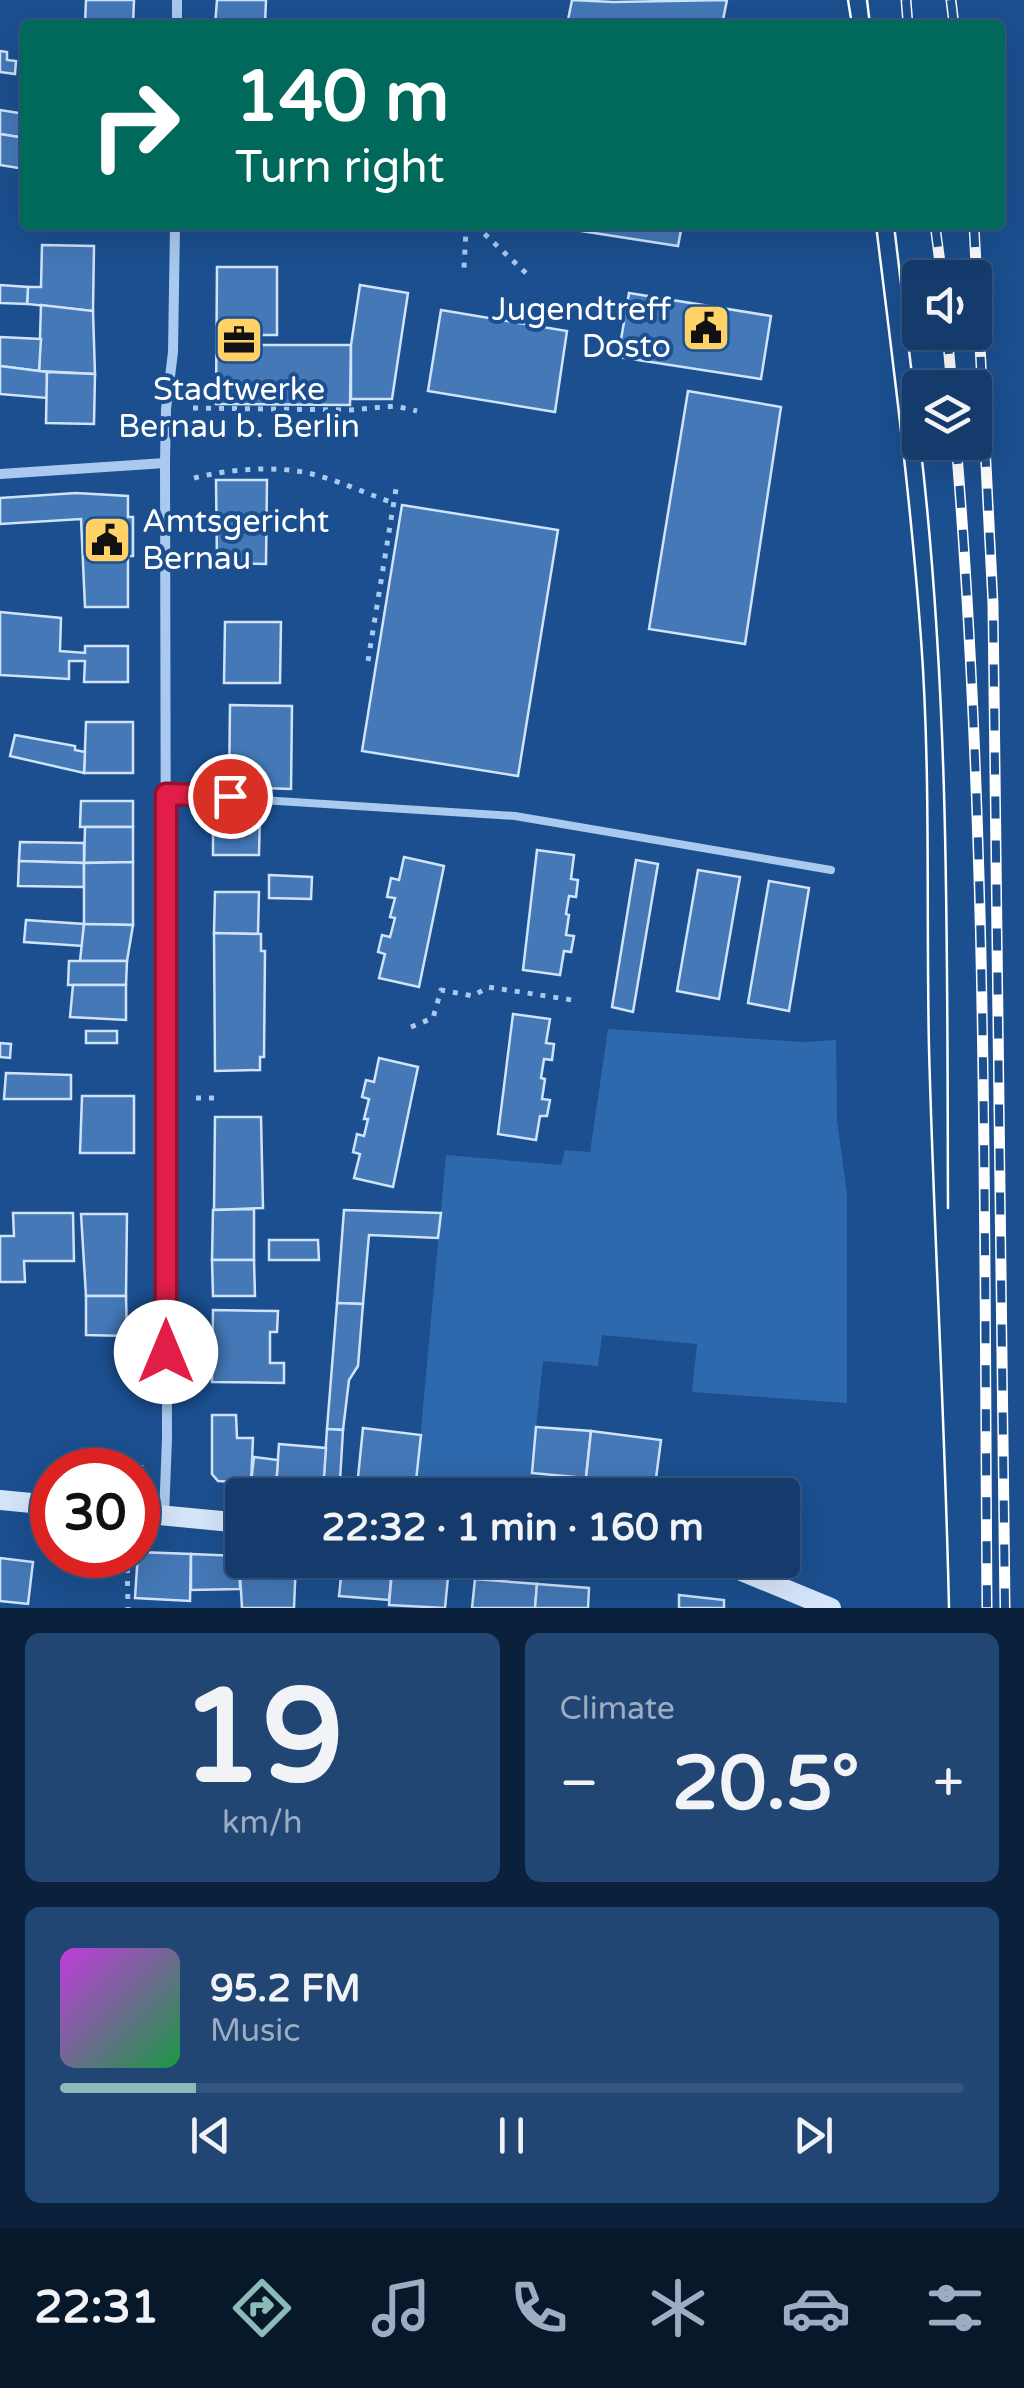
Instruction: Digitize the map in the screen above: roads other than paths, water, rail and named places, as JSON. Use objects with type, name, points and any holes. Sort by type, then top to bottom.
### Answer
[{"type":"main road","points":[[0,1500],[30,1503]]},
{"type":"main road","points":[[160,1515],[225,1521]]},
{"type":"main road","points":[[759,1578],[831,1608]]},
{"type":"street","points":[[164,1515],[168,1439],[164,462],[174,352],[175,230]]},
{"type":"street","points":[[0,474],[164,462]]},
{"type":"lane","points":[[166,794],[515,816],[832,870]]},
{"type":"tram line","points":[[848,0],[851,20]]},
{"type":"tram line","points":[[867,0],[869,20]]},
{"type":"tram line","points":[[877,230],[907,484],[924,690],[929,1048],[949,1608]]},
{"type":"tram line","points":[[895,230],[911,370]]},
{"type":"tram line","points":[[922,460],[942,729],[948,1208]]},
{"type":"railway","points":[[906,0],[908,20]]},
{"type":"railway","points":[[951,0],[953,20]]},
{"type":"railway","points":[[936,230],[940,260]]},
{"type":"railway","points":[[974,230],[993,604],[1005,1608]]},
{"type":"railway","points":[[949,350],[950,370]]},
{"type":"railway","points":[[957,460],[979,879],[987,1608]]},
{"type":"place","name":"Jugendtreff Dosto","points":[[706,328]]},
{"type":"place","name":"Stadtwerke Bernau b. Berlin","points":[[239,340]]},
{"type":"place","name":"Amtsgericht Bernau","points":[[107,540]]}]
